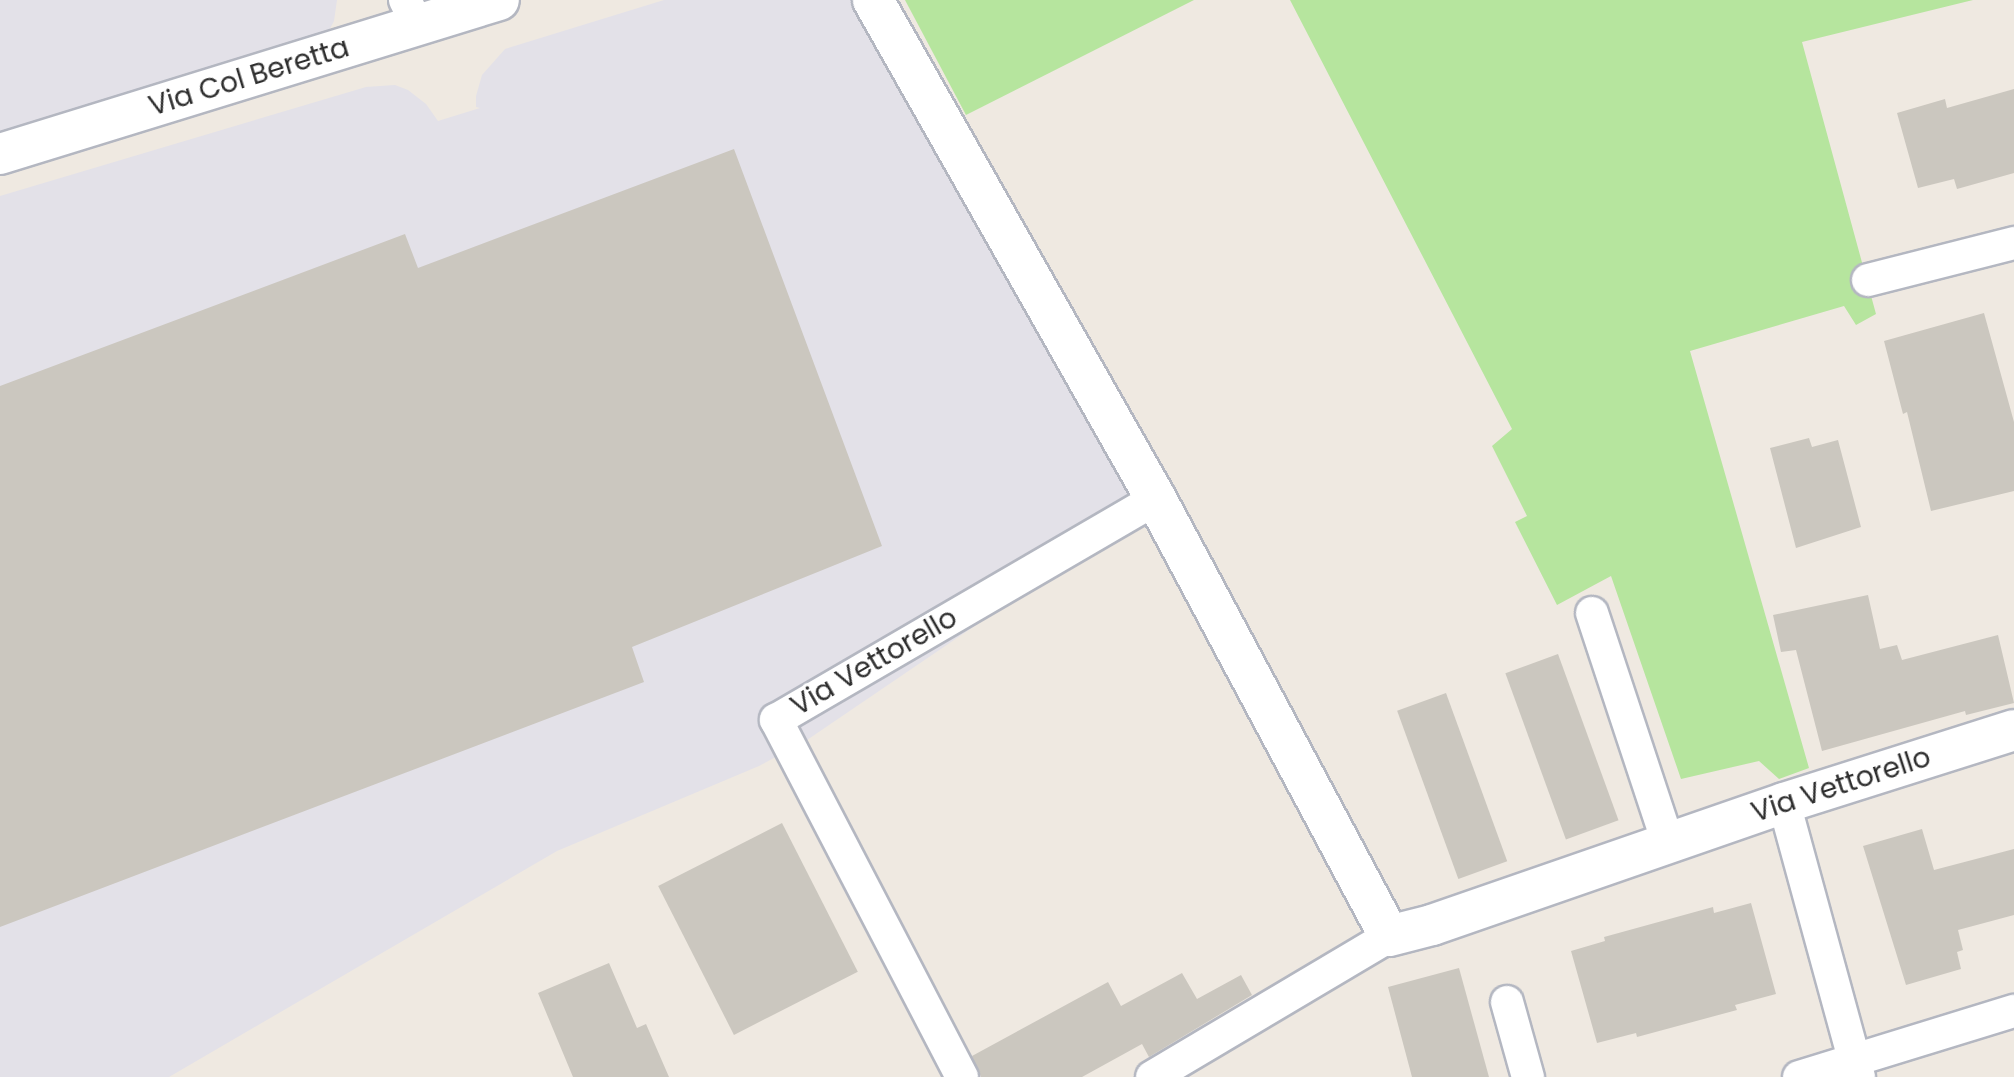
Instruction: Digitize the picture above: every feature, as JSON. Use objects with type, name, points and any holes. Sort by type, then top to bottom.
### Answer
[{"type":"street","name":"Via Col Beretta","points":[[0,154],[411,12],[499,0]]},
{"type":"street","points":[[873,0],[1156,499],[1389,936]]},
{"type":"street","points":[[1868,280],[2014,243]]},
{"type":"street","name":"Via Vettorello","points":[[962,1077],[776,720],[1156,499]]},
{"type":"street","points":[[1592,613],[1668,843]]},
{"type":"street","name":"Via Vettorello","points":[[1152,1077],[1389,936],[1432,925],[1784,803],[2014,730]]},
{"type":"street","points":[[1784,803],[1857,1068]]},
{"type":"street","points":[[1507,1002],[1528,1077]]},
{"type":"street","points":[[1799,1077],[1857,1068],[2014,1011]]},
{"type":"shaded area","points":[[0,0],[337,0],[334,21],[325,38],[0,146]]},
{"type":"shaded area","points":[[664,0],[860,0],[1145,510],[807,740],[759,766],[557,851],[169,1077],[0,1077],[0,196],[366,87],[395,85],[408,90],[426,104],[438,121],[480,108],[476,107],[476,96],[482,75],[505,49]]},
{"type":"green space","points":[[905,0],[1194,0],[966,115]]},
{"type":"green space","points":[[1290,0],[1973,0],[1802,42],[1876,314],[1856,325],[1844,306],[1690,351],[1809,768],[1779,779],[1759,761],[1681,779],[1611,576],[1557,605],[1515,522],[1527,516],[1492,446],[1512,429]]},
{"type":"building","points":[[2014,89],[2014,173],[1957,189],[1954,179],[1918,188],[1897,113],[1945,99],[1947,108]]},
{"type":"building","points":[[734,149],[882,546],[632,647],[644,682],[0,927],[0,386],[405,234],[418,268]]},
{"type":"building","points":[[1984,313],[2014,422],[2014,491],[1931,511],[1907,412],[1903,414],[1884,341]]},
{"type":"building","points":[[1809,438],[1812,447],[1838,440],[1861,527],[1796,548],[1770,448]]},
{"type":"building","points":[[1868,595],[1880,649],[1897,645],[1902,660],[1998,635],[2014,703],[1966,715],[1965,711],[1822,751],[1796,650],[1781,652],[1773,615]]},
{"type":"building","points":[[1558,654],[1619,820],[1566,839],[1505,673]]},
{"type":"building","points":[[1446,693],[1507,861],[1458,879],[1397,711]]},
{"type":"building","points":[[782,823],[858,972],[734,1035],[658,886]]},
{"type":"building","points":[[1922,829],[1934,870],[2014,849],[2014,915],[1958,930],[1963,950],[1957,952],[1961,969],[1906,985],[1863,846]]},
{"type":"building","points":[[1751,903],[1776,994],[1735,1005],[1737,1010],[1637,1037],[1636,1033],[1597,1043],[1571,951],[1605,941],[1604,937],[1713,907],[1714,913]]},
{"type":"building","points":[[609,963],[637,1028],[646,1024],[669,1077],[573,1077],[538,993]]},
{"type":"building","points":[[1459,968],[1489,1077],[1412,1077],[1388,987]]},
{"type":"building","points":[[1182,973],[1197,999],[1241,975],[1252,995],[1149,1057],[1142,1044],[1082,1077],[981,1077],[972,1056],[1108,982],[1121,1006]]}]
